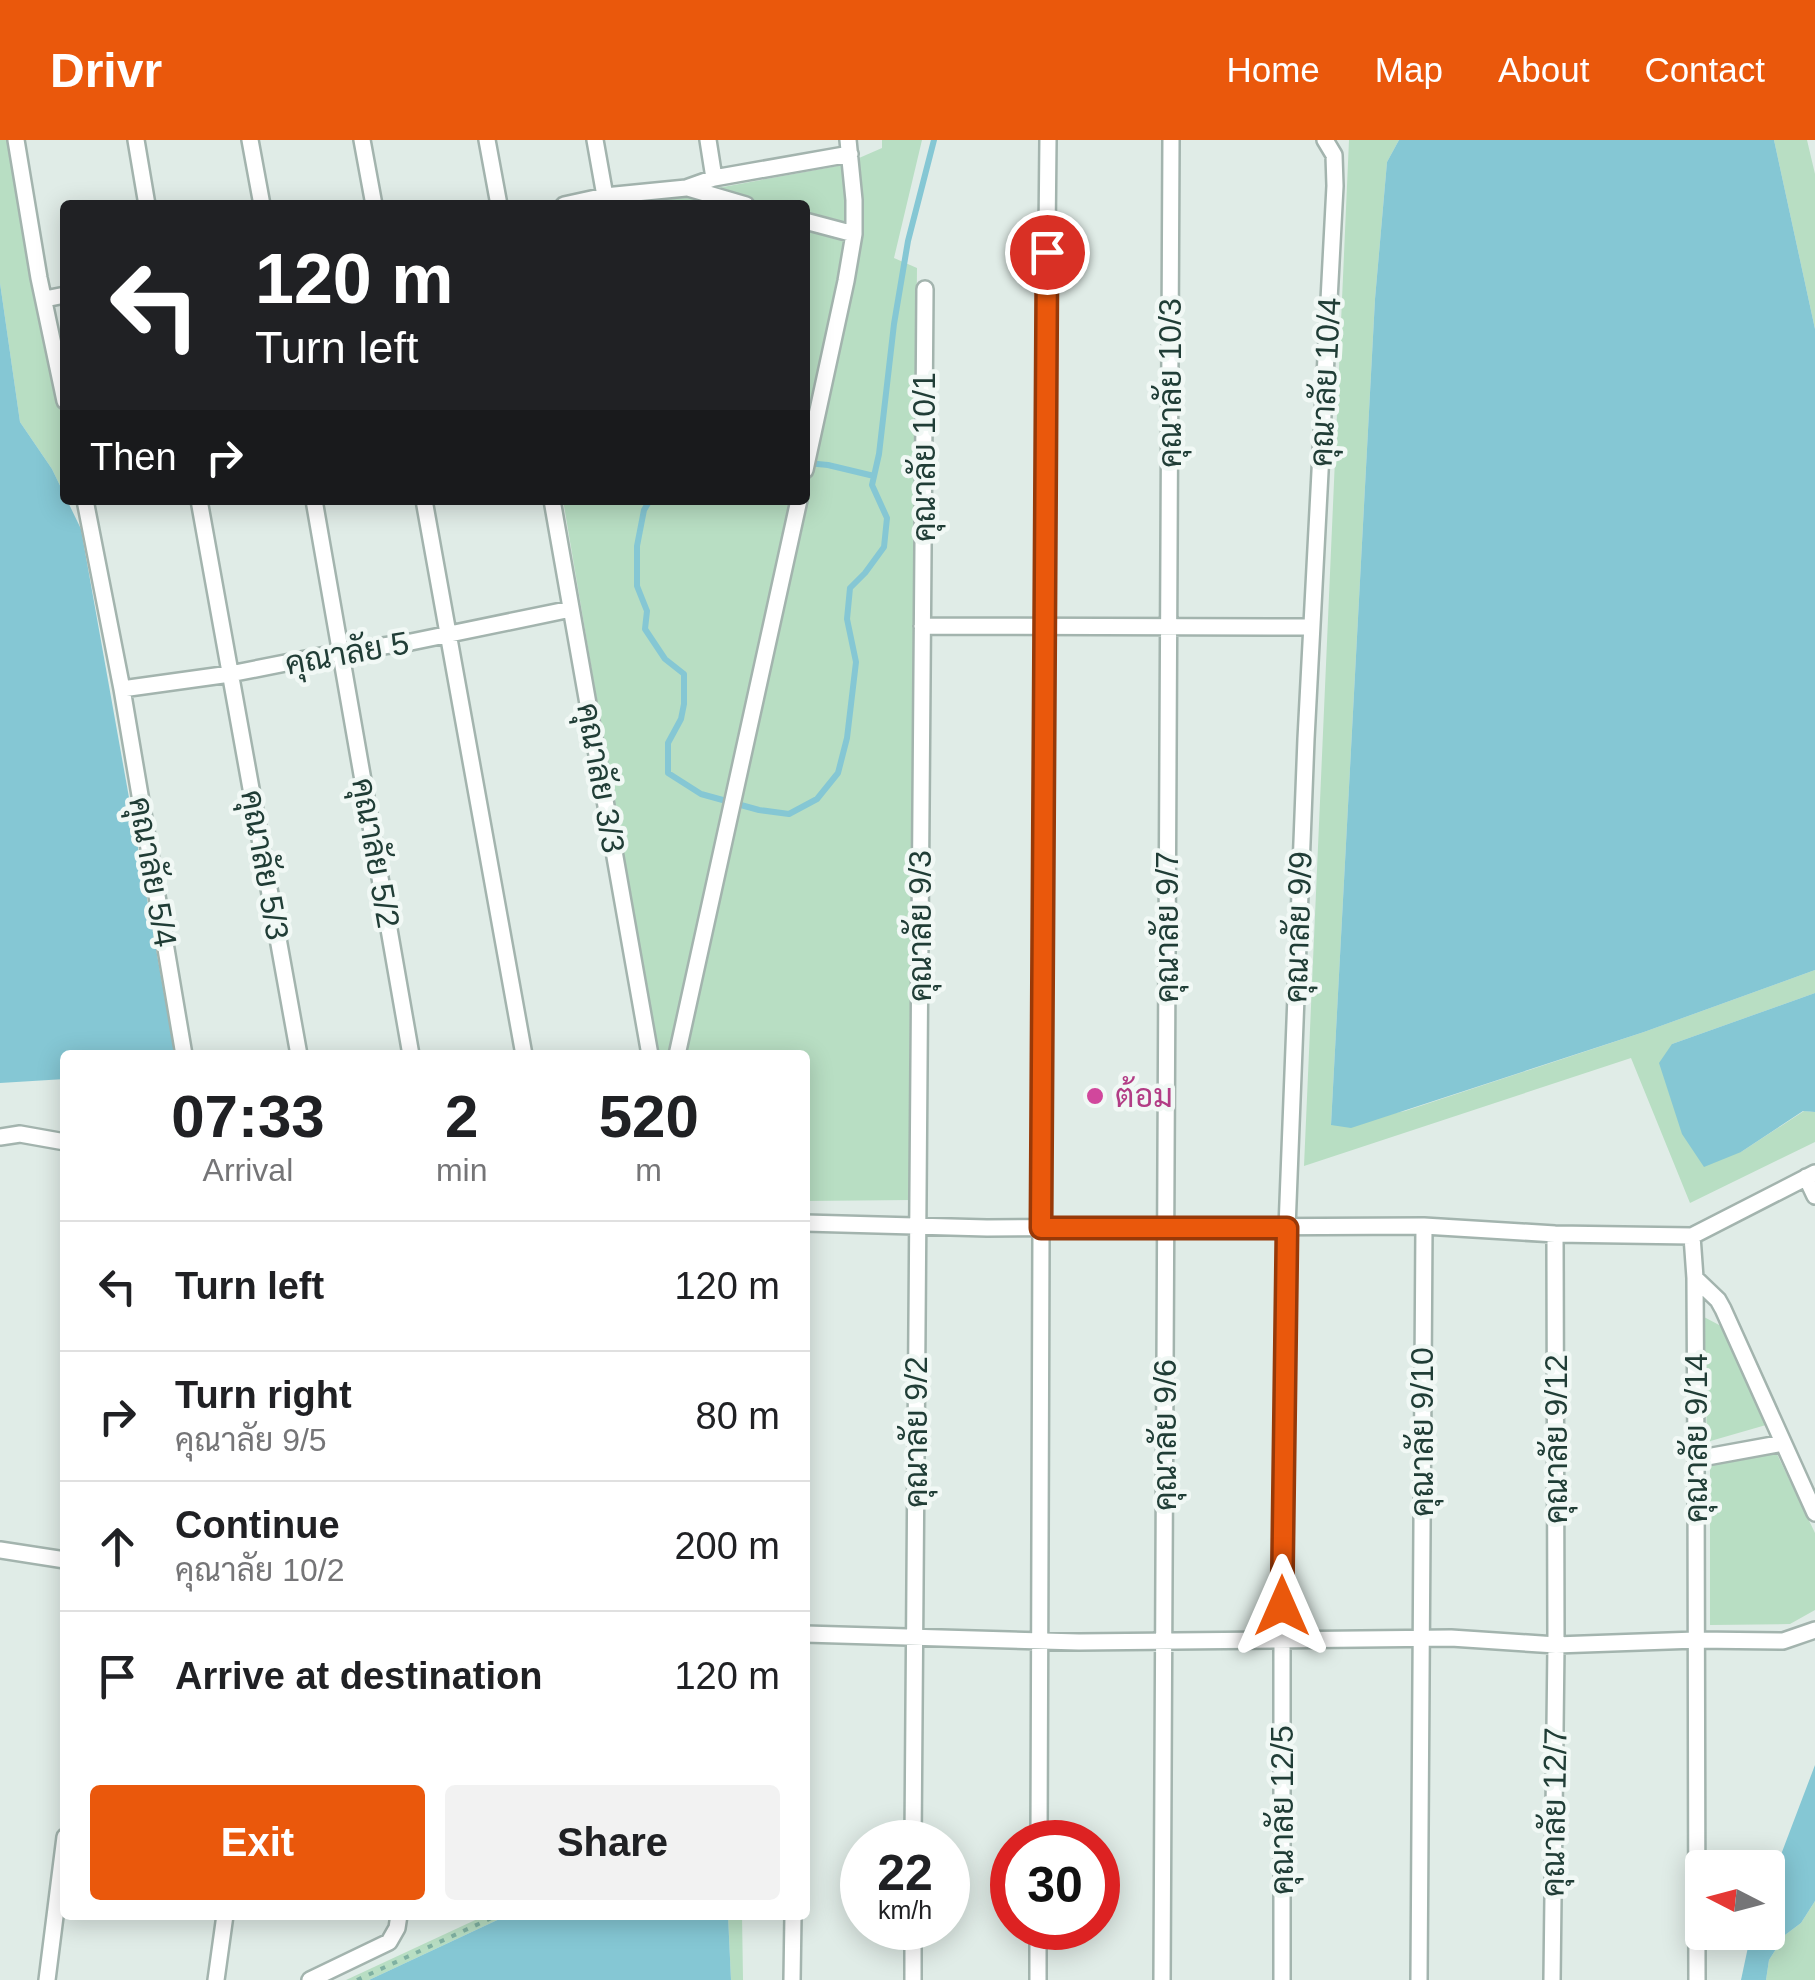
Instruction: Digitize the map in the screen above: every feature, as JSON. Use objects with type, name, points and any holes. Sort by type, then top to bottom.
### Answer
[{"type":"street","points":[[16,140],[60,376]]},
{"type":"street","points":[[136,140],[146,200]]},
{"type":"street","points":[[250,140],[261,200]]},
{"type":"street","points":[[362,140],[373,200]]},
{"type":"street","points":[[487,140],[498,200]]},
{"type":"street","points":[[595,140],[605,196]]},
{"type":"street","points":[[708,140],[714,178]]},
{"type":"street","points":[[1039,1820],[1048,140]]},
{"type":"street","name":"คุณาลัย 10/3","points":[[1168,627],[1170,140]]},
{"type":"street","name":"คุณาลัย 10/4","points":[[1312,627],[1335,186],[1334,156],[1324,140]]},
{"type":"street","points":[[587,200],[686,188],[849,147],[854,234],[810,447]]},
{"type":"street","points":[[686,188],[728,200]]},
{"type":"street","points":[[810,222],[854,234]]},
{"type":"street","name":"คุณาลัย 10/1","points":[[922,626],[925,289]]},
{"type":"street","points":[[45,299],[60,296]]},
{"type":"street","name":"คุณาลัย 5/4","points":[[85,505],[122,689],[183,1050]]},
{"type":"street","name":"คุณาลัย 5/3","points":[[200,505],[298,1050]]},
{"type":"street","name":"คุณาลัย 5/2","points":[[315,505],[410,1050]]},
{"type":"street","points":[[425,505],[523,1050]]},
{"type":"street","name":"คุณาลัย 3/3","points":[[553,505],[649,1050]]},
{"type":"street","points":[[679,1050],[797,505]]},
{"type":"street","name":"คุณาลัย 5","points":[[122,689],[230,674],[571,609]]},
{"type":"street","points":[[922,626],[1312,627]]},
{"type":"street","name":"คุณาลัย 9/3","points":[[918,1226],[922,626]]},
{"type":"street","name":"คุณาลัย 9/7","points":[[1166,1228],[1168,627]]},
{"type":"street","name":"คุณาลัย 9/9","points":[[1282,1640],[1287,1228],[1312,627]]},
{"type":"street","points":[[0,1136],[20,1134],[60,1141]]},
{"type":"street","points":[[810,1223],[1041,1228],[1424,1226],[1555,1234],[1692,1236],[1811,1175],[1815,1196]]},
{"type":"street","name":"คุณาลัย 9/2","points":[[913,1820],[918,1226]]},
{"type":"street","name":"คุณาลัย 9/10","points":[[1419,1980],[1424,1226]]},
{"type":"street","name":"คุณาลัย 9/6","points":[[1162,1980],[1166,1228]]},
{"type":"street","name":"คุณาลัย 9/12","points":[[1555,1234],[1556,1644]]},
{"type":"street","name":"คุณาลัย 9/14","points":[[1692,1236],[1697,1980]]},
{"type":"street","points":[[1694,1278],[1718,1300],[1815,1513]]},
{"type":"street","points":[[1696,1459],[1783,1443]]},
{"type":"street","points":[[0,1550],[60,1559]]},
{"type":"street","points":[[810,1634],[1164,1641],[1421,1638],[1556,1644],[1783,1641],[1815,1630]]},
{"type":"street","name":"คุณาลัย 12/5","points":[[1282,1640],[1282,1980]]},
{"type":"street","name":"คุณาลัย 12/7","points":[[1552,1980],[1556,1644]]},
{"type":"street","points":[[46,1980],[60,1875]]},
{"type":"street","points":[[216,1980],[224,1920]]},
{"type":"street","points":[[310,1980],[389,1942],[399,1920]]},
{"type":"street","points":[[792,1980],[793,1920]]},
{"type":"street","points":[[912,1980],[913,1950]]},
{"type":"street","points":[[1038,1950],[1038,1980]]},
{"type":"path","points":[[358,1980],[487,1920]]},
{"type":"green space","points":[[0,140],[12,140],[60,411],[60,486],[20,422],[0,283]]},
{"type":"green space","points":[[882,140],[922,140],[894,258],[917,268],[909,1108],[912,1200],[810,1201],[810,1050],[656,1050],[564,505],[810,505],[810,200],[652,200],[843,165],[882,148]]},
{"type":"green space","points":[[1349,140],[1399,140],[1387,162],[1375,299],[1331,1125],[1405,1111],[1644,1032],[1815,970],[1815,993],[1672,1044],[1741,1152],[1804,1111],[1815,1112],[1815,1142],[1690,1203],[1631,1058],[1304,1166]]},
{"type":"green space","points":[[1774,140],[1807,140],[1815,174],[1815,329]]},
{"type":"green space","points":[[1704,1317],[1721,1326],[1766,1425],[1707,1442]]},
{"type":"green space","points":[[1776,1452],[1815,1533],[1815,1610],[1790,1624],[1710,1625],[1710,1466]]},
{"type":"green space","points":[[1815,1901],[1815,1980],[1766,1980],[1769,1960],[1775,1950],[1785,1950],[1785,1935],[1801,1923]]},
{"type":"green space","points":[[475,1920],[497,1920],[369,1980],[346,1980]]},
{"type":"green space","points":[[728,1920],[742,1920],[743,1980],[731,1980]]},
{"type":"water","points":[[1399,140],[1774,140],[1815,329],[1815,970],[1644,1032],[1351,1128],[1331,1125],[1375,299],[1387,162]]},
{"type":"water","points":[[0,283],[20,422],[60,486],[60,505],[69,505],[81,529],[174,1050],[60,1050],[60,1079],[0,1083]]},
{"type":"water","points":[[1815,993],[1815,1112],[1803,1111],[1741,1152],[1704,1167],[1682,1134],[1659,1063],[1672,1044]]},
{"type":"water","points":[[1815,1765],[1815,1901],[1801,1923],[1785,1935],[1783,1850]]},
{"type":"water","points":[[497,1920],[728,1920],[731,1980],[369,1980]]},
{"type":"water","points":[[1747,1950],[1775,1950],[1769,1960],[1766,1980],[1741,1980]]},
{"type":"waterway","points":[[647,505],[637,546],[637,586],[647,611],[645,629],[665,659],[684,674],[684,704],[668,743],[668,773],[701,794],[789,814],[817,799],[838,773],[847,738],[856,662],[847,619],[850,588],[884,547],[887,518],[872,485],[908,241],[934,140]]},
{"type":"waterway","points":[[810,463],[874,476]]},
{"type":"place","name":"ต้อม","points":[[1095,1096]]},
{"type":"route","points":[[1047,252],[1041,1228],[1287,1228],[1282,1606]]}]
